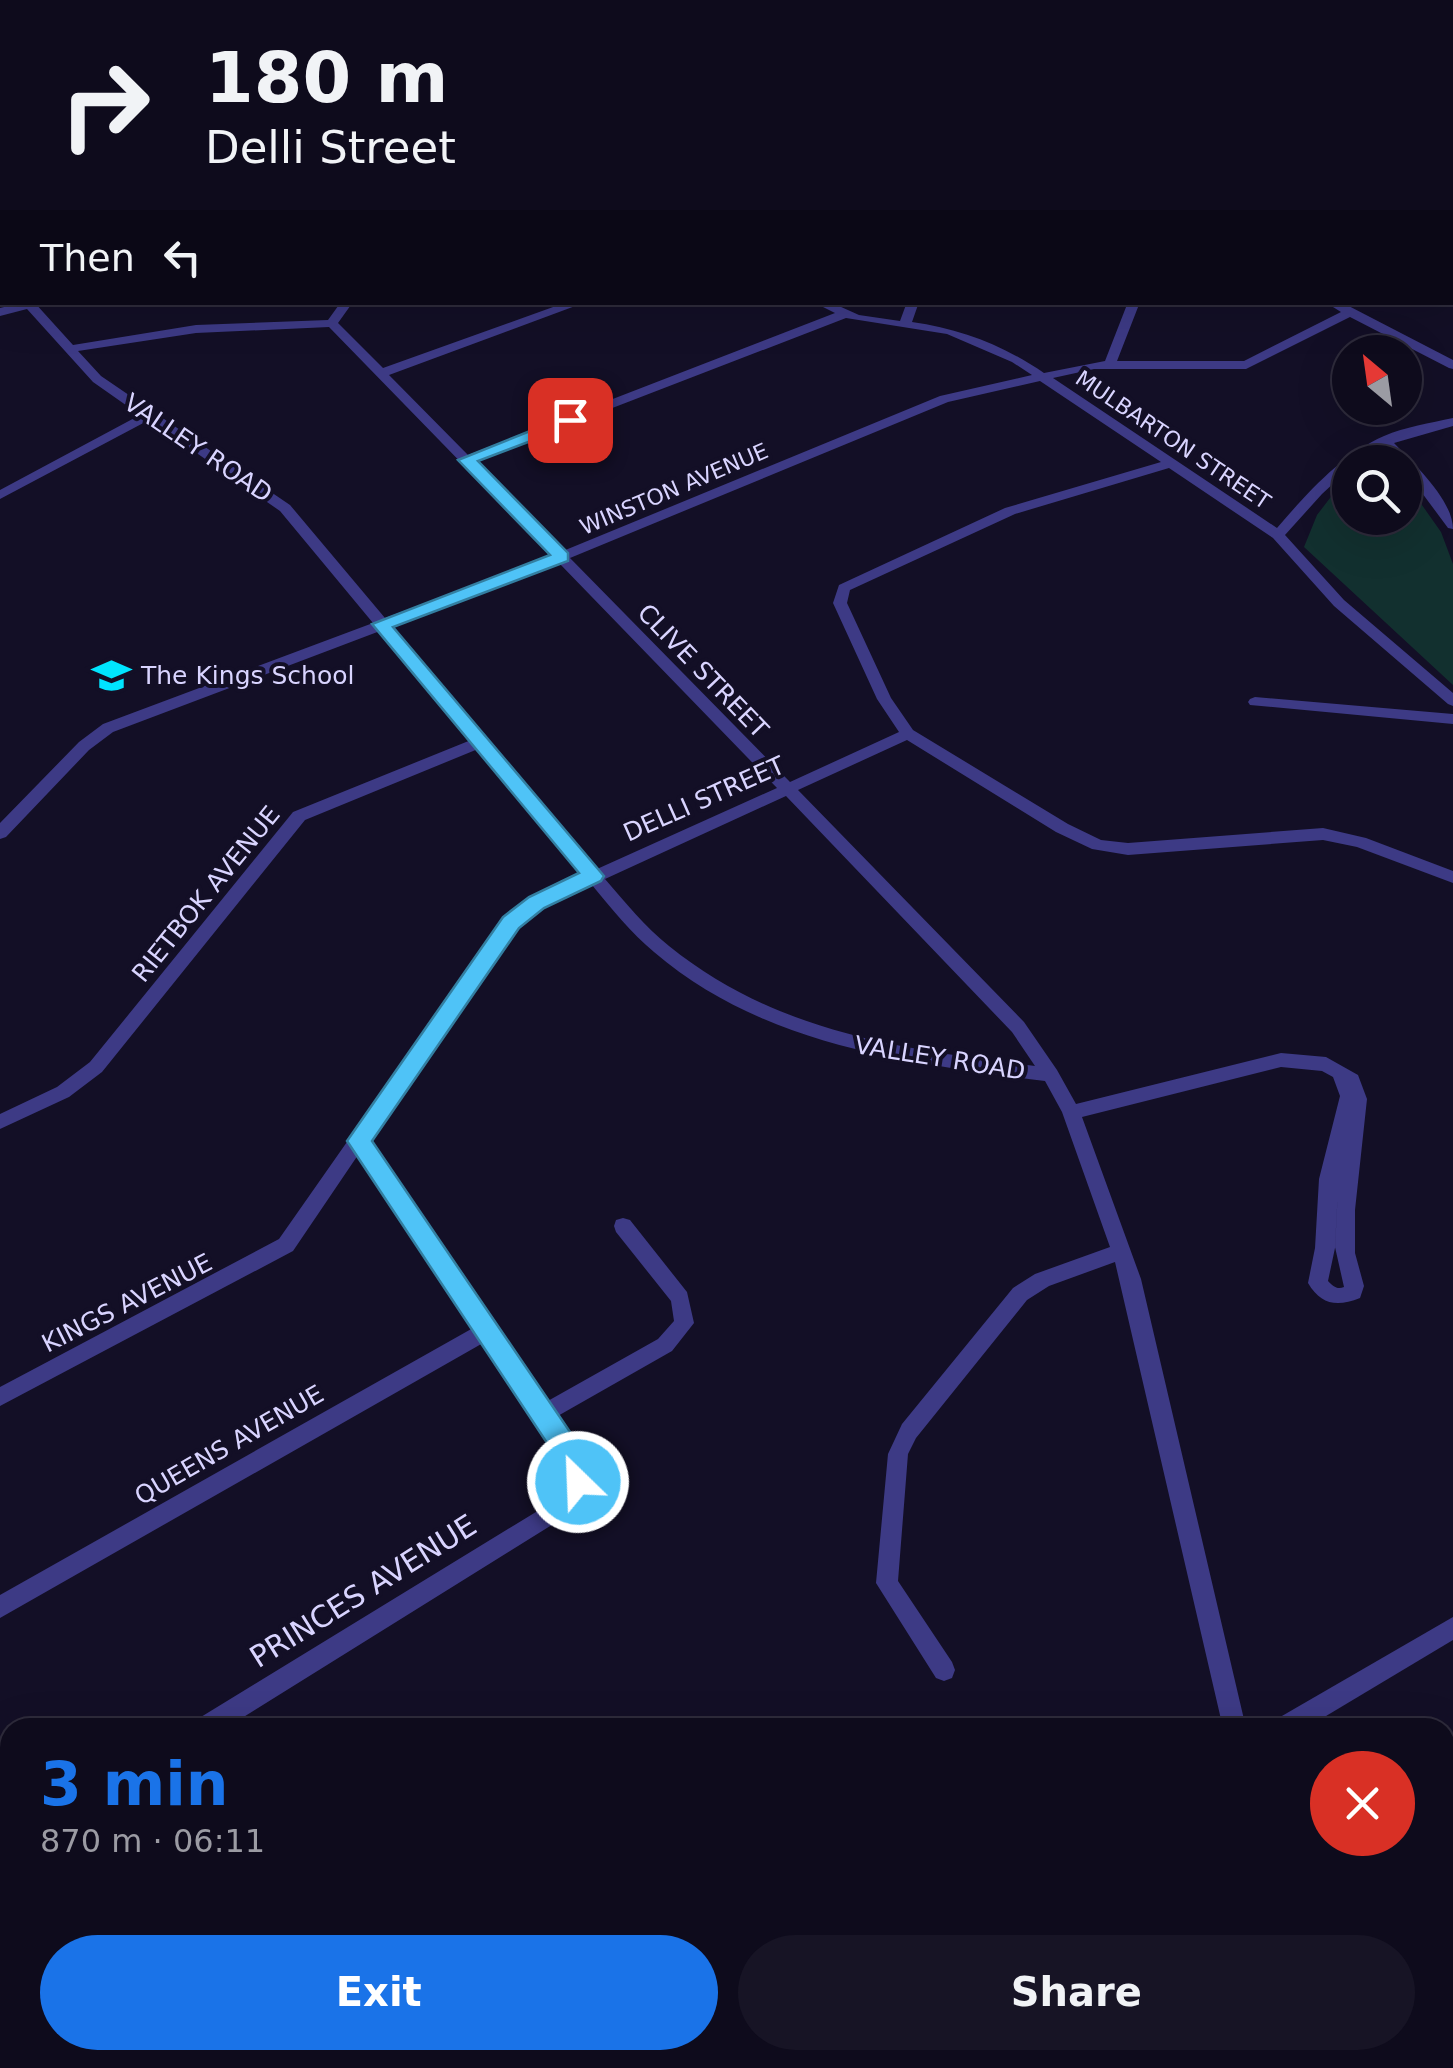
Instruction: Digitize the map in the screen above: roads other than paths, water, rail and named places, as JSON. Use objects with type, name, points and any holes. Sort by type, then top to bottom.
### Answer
[{"type":"street","points":[[0,312],[26,305]]},
{"type":"street","name":"VALLEY ROAD","points":[[31,305],[97,379],[278,502],[593,876],[662,950],[705,982],[753,1008],[864,1048],[1051,1075],[1071,1112],[1123,1252],[1187,1509],[1233,1718]]},
{"type":"street","points":[[69,350],[196,329],[332,323],[345,305]]},
{"type":"street","points":[[382,373],[572,305]]},
{"type":"street","name":"MULBARTON STREET","points":[[826,305],[845,314],[961,334],[1005,353],[1278,535],[1338,604],[1453,701]]},
{"type":"street","points":[[905,324],[911,305]]},
{"type":"street","points":[[1110,364],[1133,305]]},
{"type":"street","points":[[1337,305],[1453,365]]},
{"type":"street","name":"WINSTON AVENUE","points":[[0,834],[84,746],[108,728],[562,557],[929,404],[1041,376],[1110,364],[1246,365],[1350,312]]},
{"type":"street","points":[[467,460],[845,314]]},
{"type":"street","name":"CLIVE STREET","points":[[332,323],[1007,1015],[1051,1075]]},
{"type":"street","points":[[0,495],[151,414]]},
{"type":"street","points":[[1278,535],[1337,469],[1406,431],[1453,422]]},
{"type":"street","points":[[1385,440],[1418,475],[1453,526]]},
{"type":"street","points":[[1172,463],[1010,511],[844,588],[840,604],[884,699],[908,734],[1062,828],[1098,845],[1155,848],[1323,834],[1360,842],[1453,877]]},
{"type":"street","points":[[1255,702],[1453,719]]},
{"type":"street","name":"DELLI STREET","points":[[277,1253],[304,1224],[511,922],[536,902],[908,734]]},
{"type":"street","name":"RIETBOK AVENUE","points":[[0,1122],[63,1092],[96,1067],[300,816],[480,742]]},
{"type":"street","points":[[1071,1112],[1281,1060],[1326,1064],[1352,1080],[1358,1099],[1346,1184],[1344,1252],[1355,1285],[1350,1294],[1333,1296],[1318,1283],[1328,1180],[1349,1096],[1341,1074]]},
{"type":"street","points":[[359,1141],[543,1414],[665,1345],[684,1323],[680,1298],[623,1226]]},
{"type":"street","points":[[944,1670],[894,1596],[885,1573],[894,1474],[902,1442],[1020,1294],[1057,1274],[1123,1252]]},
{"type":"street","name":"KINGS AVENUE","points":[[0,1397],[277,1253]]},
{"type":"street","name":"QUEENS AVENUE","points":[[0,1608],[486,1331]]},
{"type":"street","name":"PRINCES AVENUE","points":[[220,1718],[556,1511],[572,1497],[579,1475],[543,1414]]},
{"type":"street","points":[[1300,1718],[1453,1628]]},
{"type":"place","name":"The Kings School","points":[[111,675]]}]
